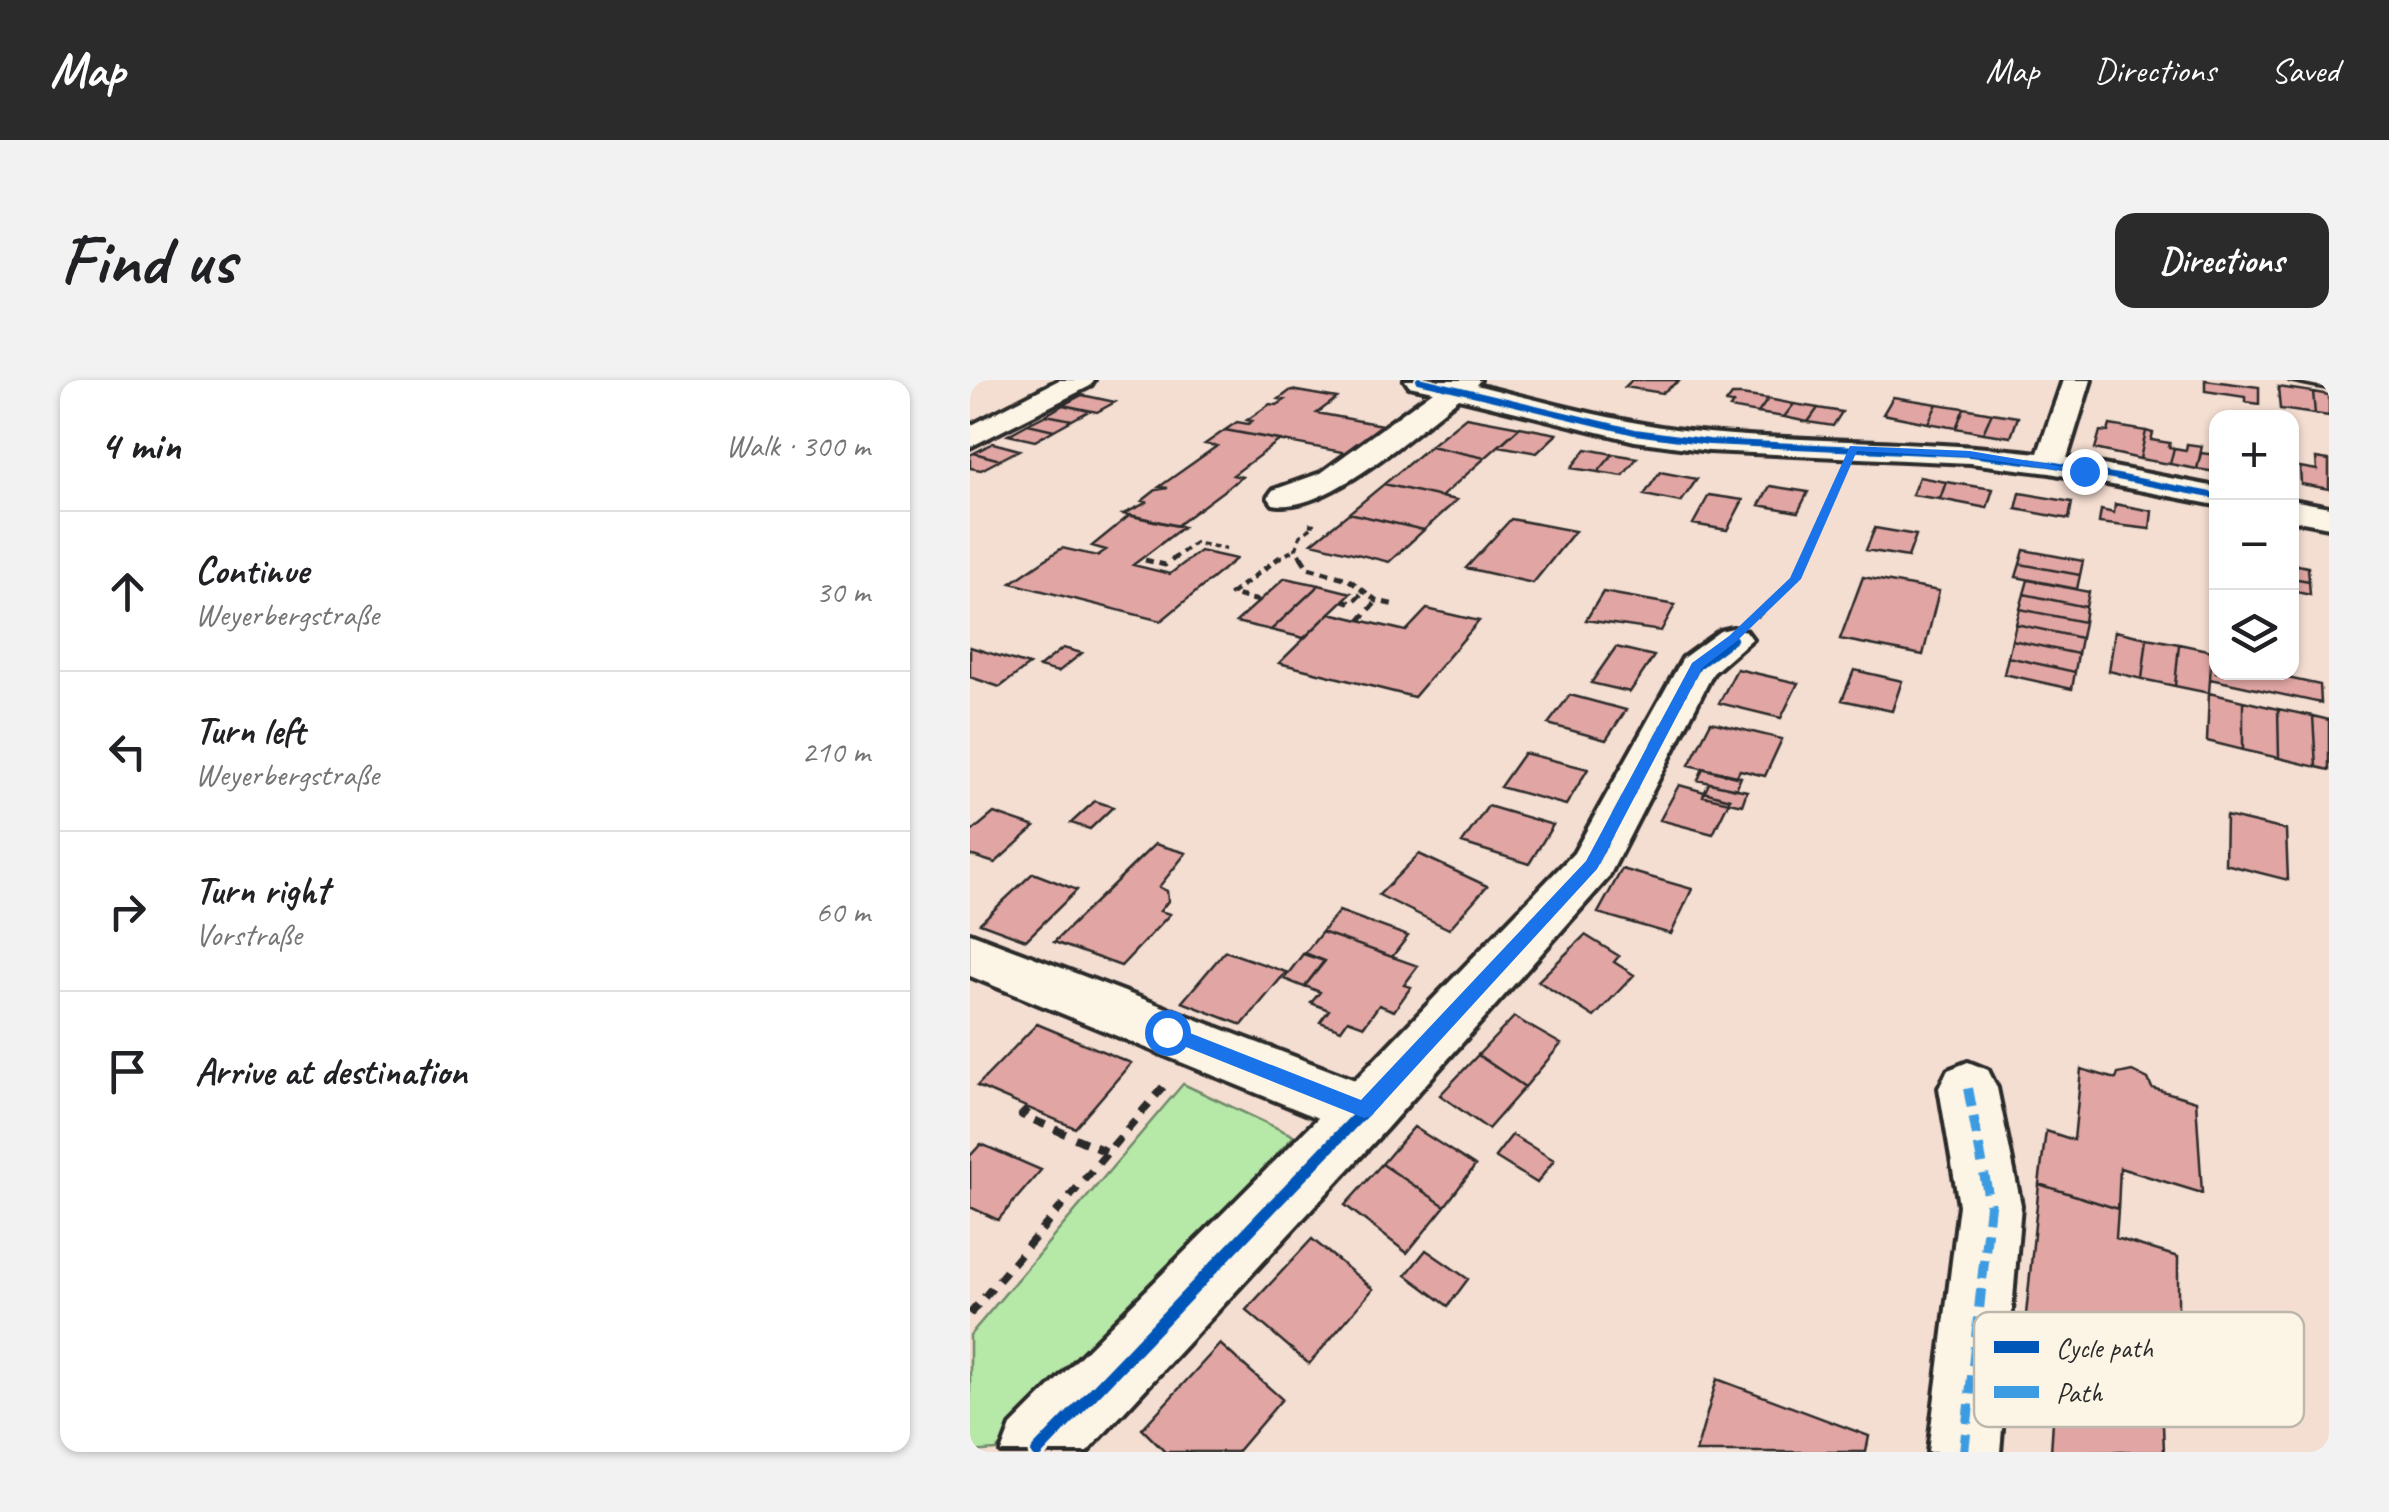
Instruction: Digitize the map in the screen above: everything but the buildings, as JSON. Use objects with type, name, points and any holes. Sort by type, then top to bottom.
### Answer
[{"type":"street","points":[[970,438],[1080,380]]},
{"type":"street","points":[[1419,380],[1460,384],[1635,432],[1708,442],[1970,454],[2050,464],[2209,495]]},
{"type":"street","points":[[2050,464],[2077,380]]},
{"type":"street","points":[[1292,510],[1460,384]]},
{"type":"street","points":[[2299,511],[2329,517]]},
{"type":"street","points":[[1037,1452],[1592,865],[1697,666],[1733,638]]},
{"type":"street","points":[[970,954],[1364,1110]]},
{"type":"street","points":[[1968,1088],[1990,1205],[1979,1312]]},
{"type":"street","points":[[1964,1452],[1974,1357]]},
{"type":"lane","points":[[2298,380],[2329,384]]},
{"type":"path","points":[[1733,638],[1796,579],[1854,448]]},
{"type":"path","points":[[1292,510],[1315,525],[1300,536],[1296,549],[1308,568],[1348,578],[1377,601],[1395,605]]},
{"type":"path","points":[[1145,560],[1166,565],[1195,543],[1226,550]]},
{"type":"path","points":[[1259,602],[1230,594],[1296,549]]},
{"type":"path","points":[[1343,600],[1352,603],[1364,590]]},
{"type":"path","points":[[1360,620],[1377,601]]},
{"type":"path","points":[[970,1314],[1200,1045]]},
{"type":"path","points":[[1028,1108],[1022,1115],[1107,1152]]},
{"type":"green space","points":[[1183,1084],[1294,1136],[996,1450],[970,1452],[970,1335]]},
{"type":"marked path","points":[[1968,1088],[1990,1205],[1979,1312]]},
{"type":"marked path","points":[[1964,1452],[1974,1357]]},
{"type":"cycle path","points":[[1419,380],[1635,432],[1709,442],[1970,454],[2050,464],[2209,495]]},
{"type":"cycle path","points":[[1037,1452],[1365,1110],[1591,865],[1697,666],[1733,639]]},
{"type":"route","points":[[1167,1032],[1364,1110],[1592,865],[1697,666],[1796,579],[1854,448],[1970,454],[2084,471]]}]
